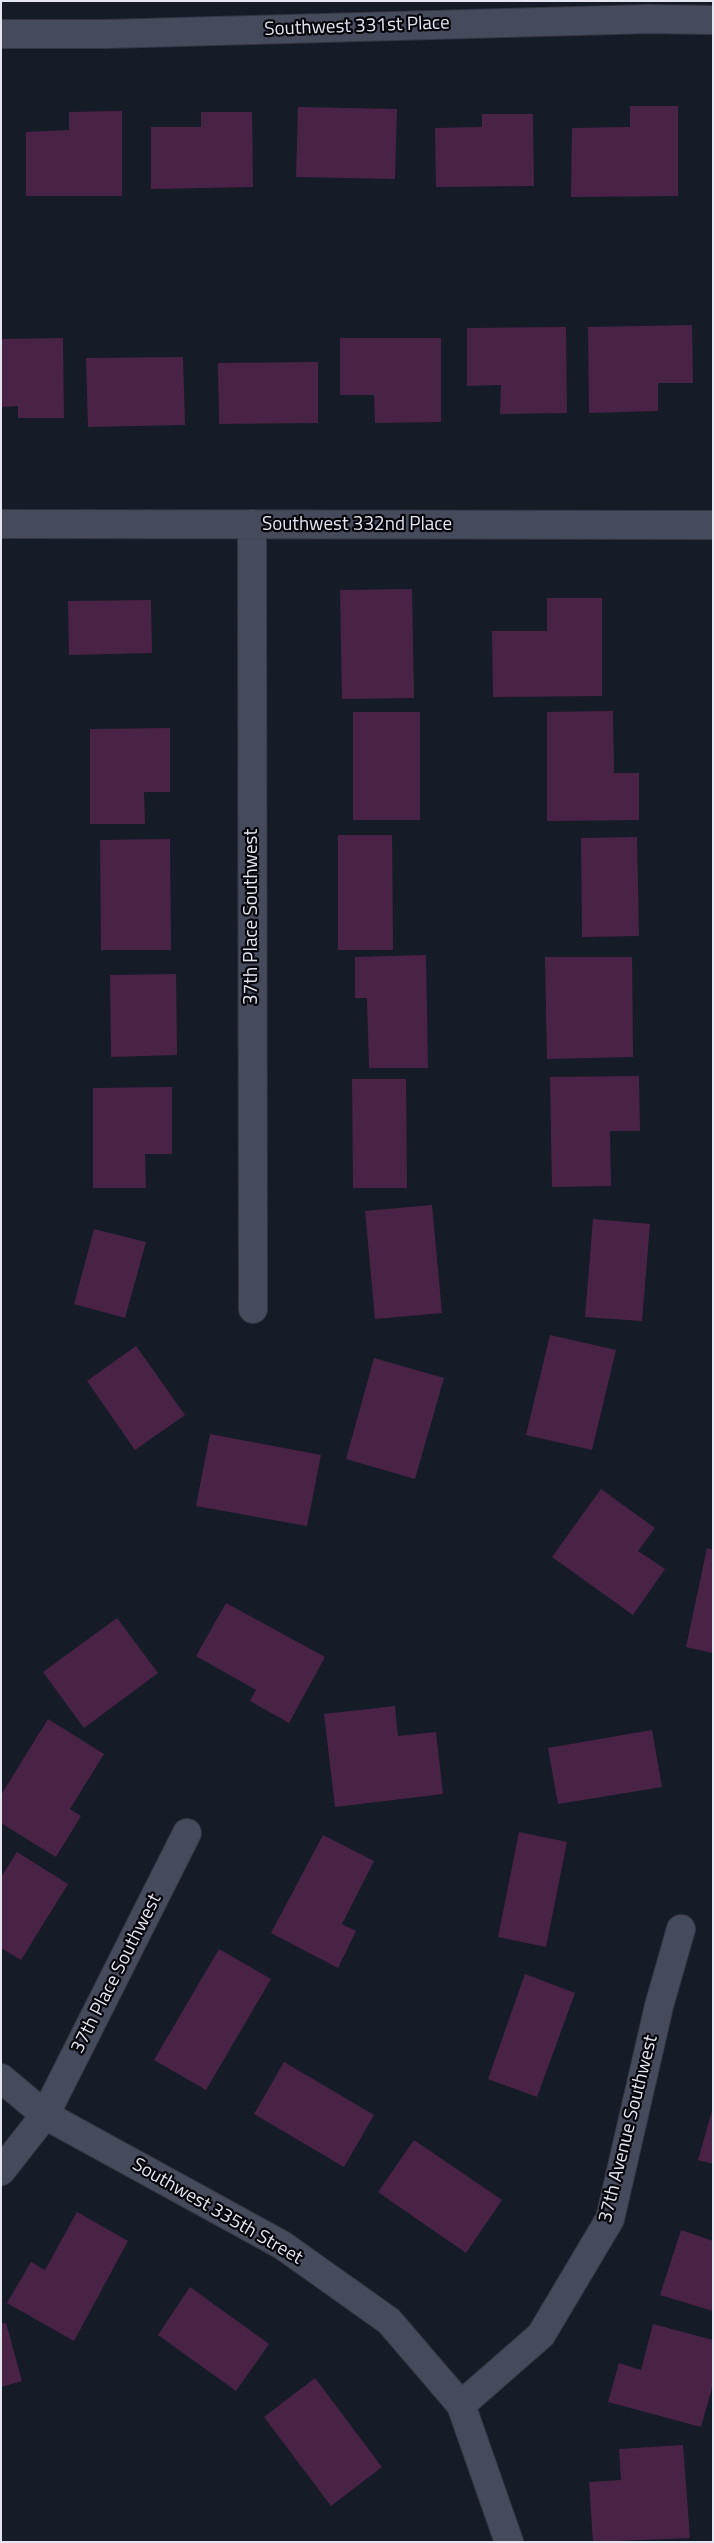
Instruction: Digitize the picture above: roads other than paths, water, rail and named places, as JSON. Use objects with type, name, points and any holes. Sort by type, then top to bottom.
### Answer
[{"type":"street","name":"Southwest 331st Place","points":[[1,34],[107,34],[650,19],[713,20]]},
{"type":"street","name":"Southwest 332nd Place","points":[[1,524],[713,525]]},
{"type":"street","name":"37th Place Southwest","points":[[252,524],[253,1309]]},
{"type":"street","name":"37th Place Southwest","points":[[1,2171],[45,2115],[187,1833]]},
{"type":"street","name":"37th Avenue Southwest","points":[[461,2405],[541,2335],[610,2219],[659,2006],[681,1929]]},
{"type":"street","name":"Southwest 335th Street","points":[[1,2078],[45,2115],[282,2245],[388,2321],[461,2405]]},
{"type":"street","points":[[461,2405],[510,2542]]}]
